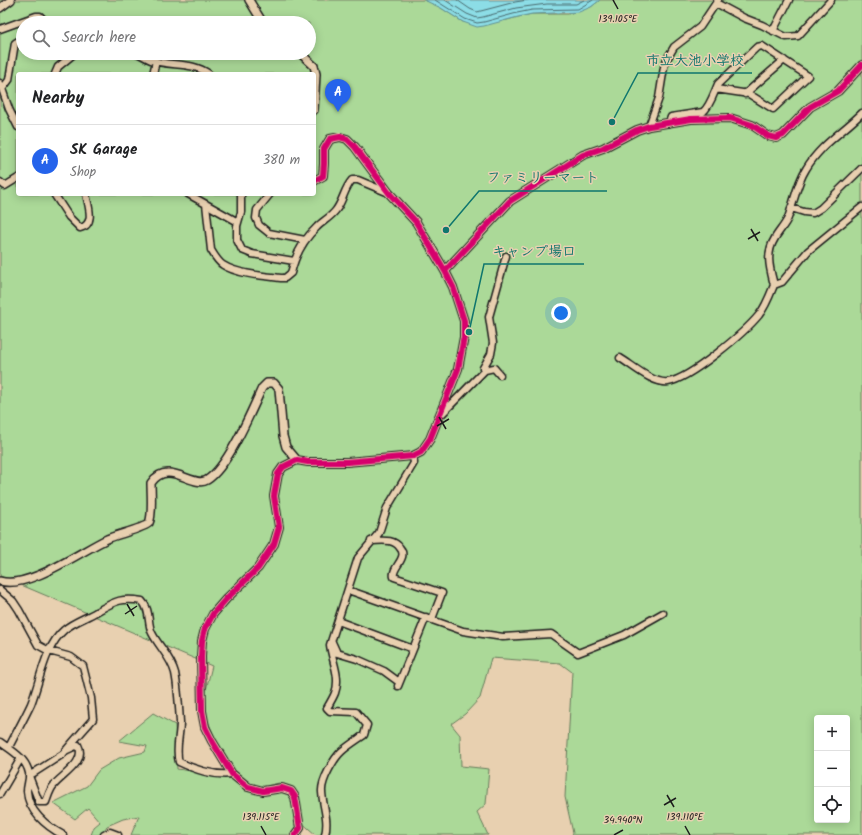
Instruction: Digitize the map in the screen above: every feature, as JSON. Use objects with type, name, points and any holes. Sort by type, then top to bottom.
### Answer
[{"type":"street","points":[[0,8],[11,0]]},
{"type":"street","points":[[249,0],[259,16]]},
{"type":"street","points":[[773,31],[789,0]]},
{"type":"street","points":[[649,126],[659,98],[664,67],[667,59],[674,47],[700,27],[717,1],[744,18],[786,37],[798,36],[831,0]]},
{"type":"street","points":[[0,29],[16,23]]},
{"type":"street","points":[[16,42],[9,80],[1,85],[9,109],[16,123]]},
{"type":"street","points":[[669,123],[671,117],[703,112],[706,109],[718,84],[757,47],[762,46],[808,76],[773,109],[749,94],[716,89]]},
{"type":"street","points":[[57,72],[58,67],[66,60]]},
{"type":"street","points":[[308,60],[314,66],[316,72]]},
{"type":"street","points":[[745,94],[784,60]]},
{"type":"street","points":[[153,72],[156,61],[192,66],[203,69],[207,72]]},
{"type":"street","points":[[445,271],[510,201],[583,155],[603,148],[637,130],[649,126],[691,119],[730,118],[752,125],[768,136],[776,138],[783,135],[810,107],[838,91],[862,65]]},
{"type":"street","points":[[620,358],[644,374],[657,380],[668,382],[679,378],[698,367],[743,332],[765,306],[774,285],[768,260],[773,240],[788,218],[805,170],[815,155],[829,141],[862,113]]},
{"type":"street","points":[[295,835],[300,828],[295,797],[291,791],[282,788],[263,791],[248,787],[232,774],[205,728],[203,717],[201,656],[202,641],[205,629],[213,614],[258,568],[274,544],[279,527],[274,496],[278,474],[283,467],[297,460],[308,462],[347,462],[413,456],[421,452],[430,440],[458,369],[464,337],[464,321],[453,287],[445,271],[416,222],[389,193],[355,147],[347,139],[340,137],[330,139],[324,149],[323,176],[316,180]]},
{"type":"street","points":[[791,208],[813,213],[821,208],[862,168]]},
{"type":"street","points":[[0,182],[6,186],[16,179]]},
{"type":"street","points":[[206,204],[211,250],[221,264],[248,273],[285,278],[291,273],[294,261],[305,240],[336,210],[352,180],[358,180],[389,193]]},
{"type":"street","points":[[55,196],[68,218],[80,228],[84,227],[89,220],[90,214],[86,196]]},
{"type":"street","points":[[192,196],[238,222]]},
{"type":"street","points":[[241,196],[241,212],[237,226],[237,240],[242,250],[252,254],[294,261]]},
{"type":"street","points":[[268,196],[257,210],[256,218],[259,225],[269,233],[305,240]]},
{"type":"street","points":[[774,285],[782,282],[808,251],[862,206]]},
{"type":"street","points":[[485,370],[483,368],[491,354],[493,343],[488,317],[506,256]]},
{"type":"street","points":[[440,416],[485,370],[494,368],[500,375]]},
{"type":"street","points":[[0,581],[12,582],[23,580],[56,569],[106,540],[119,534],[144,527],[148,524],[151,518],[151,483],[158,476],[170,473],[197,482],[208,480],[230,453],[262,388],[267,383],[274,383],[279,389],[283,436],[286,447],[297,460]]},
{"type":"street","points":[[325,835],[327,820],[321,790],[324,780],[333,762],[341,752],[364,735],[367,725],[356,712],[330,711],[327,708],[335,692],[337,672],[330,645],[358,558],[370,541],[379,533],[387,508],[414,463],[413,456]]},
{"type":"street","points":[[332,641],[337,653],[357,659],[384,671],[399,684],[413,649],[442,593],[394,577],[393,574],[403,555],[402,549],[397,543],[389,541],[370,541]]},
{"type":"street","points":[[0,590],[13,601],[38,645],[49,651],[71,658],[83,666],[91,698],[93,720],[63,754],[29,776],[27,789],[27,797],[33,811],[50,827],[63,835]]},
{"type":"street","points":[[348,590],[463,631],[503,637],[551,634],[578,653],[624,635],[663,613]]},
{"type":"street","points":[[65,751],[78,745],[80,747],[78,760],[52,786],[46,802],[39,802],[28,770],[21,758],[3,745],[30,705],[49,651],[59,635],[70,626],[117,601],[127,599],[142,601],[148,613],[151,632],[167,656],[175,672],[180,723],[178,744],[179,762],[195,769],[220,775],[232,774]]},
{"type":"street","points":[[338,621],[413,649]]},
{"type":"street","points":[[0,794],[21,758]]},
{"type":"street","points":[[104,835],[110,832],[118,835]]},
{"type":"green space","points":[[0,0],[424,0],[431,2],[463,22],[507,20],[532,14],[568,14],[591,7],[600,0],[862,0],[862,835],[572,835],[573,833],[565,797],[572,672],[560,663],[491,658],[480,698],[465,714],[451,724],[460,735],[461,766],[489,769],[486,804],[477,812],[488,835],[316,835],[300,821],[299,813],[294,820],[297,834],[294,835],[131,835],[139,816],[123,819],[107,826],[101,835],[91,835],[94,827],[100,822],[88,808],[75,819],[53,803],[87,786],[99,770],[119,758],[145,752],[147,746],[119,741],[153,713],[175,725],[177,769],[213,774],[232,774],[252,792],[294,792],[279,783],[253,789],[223,759],[202,706],[212,666],[0,576]]},
{"type":"water","points":[[424,0],[600,0],[591,7],[579,12],[532,14],[477,27],[463,22],[441,8]]},
{"type":"cycle path","points":[[445,271],[510,201],[583,155],[603,148],[637,130],[649,126],[691,119],[730,118],[752,125],[768,136],[776,138],[783,135],[810,107],[838,91],[862,65]]},
{"type":"cycle path","points":[[295,835],[300,828],[295,797],[291,791],[282,788],[263,791],[248,787],[232,774],[205,727],[202,711],[201,656],[202,641],[205,629],[213,614],[258,568],[274,544],[279,527],[274,496],[278,474],[283,467],[297,460],[308,462],[347,462],[413,456],[421,452],[430,439],[458,369],[464,337],[464,321],[453,287],[445,271],[416,222],[389,193],[355,147],[347,139],[340,137],[330,139],[324,149],[323,176],[316,180]]},
{"type":"place","name":"SK Garage","points":[[338,112]]},
{"type":"place","name":"市立大池小学校","points":[[612,122]]},
{"type":"place","name":"ファミリーマート","points":[[446,230]]},
{"type":"place","name":"キャンプ場口","points":[[469,332]]}]
